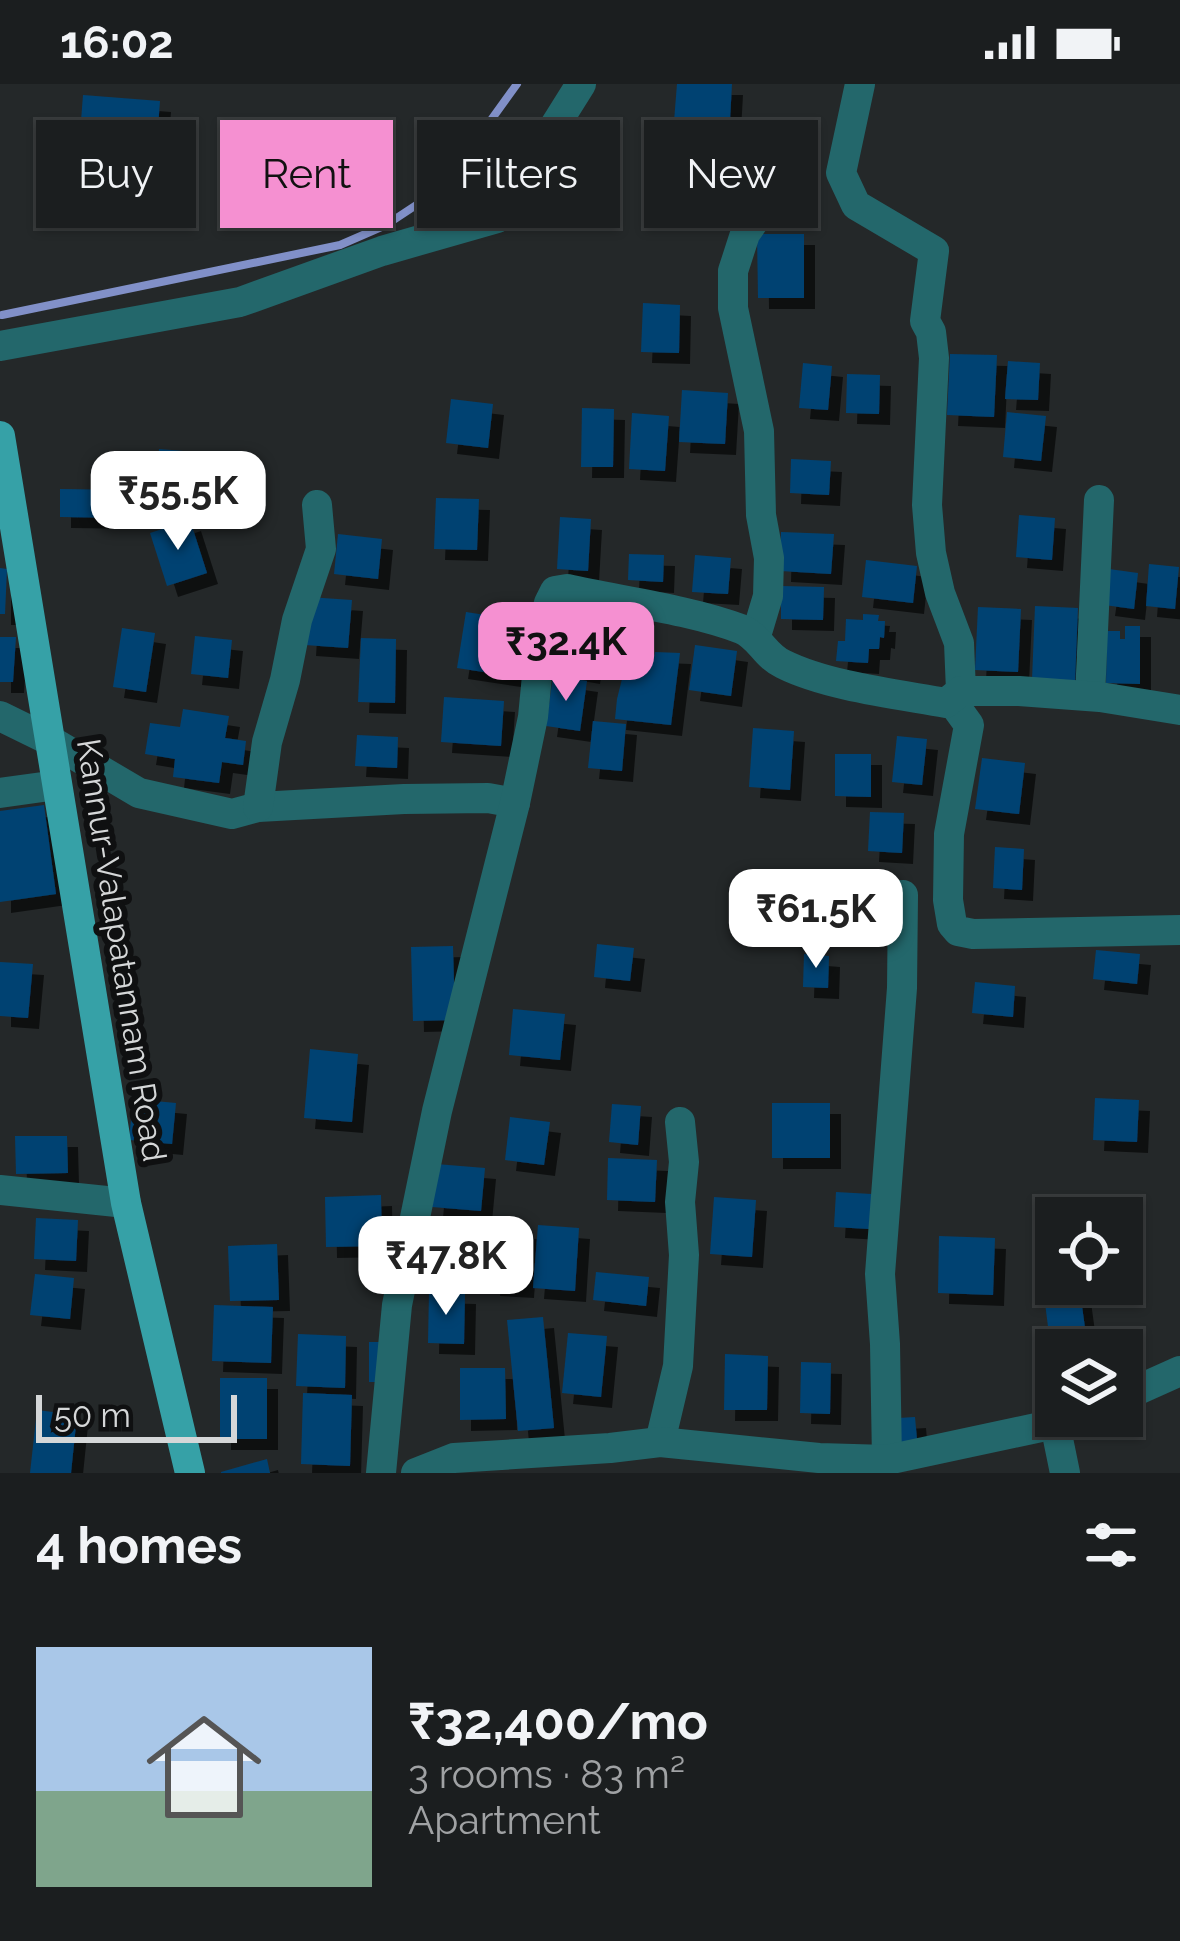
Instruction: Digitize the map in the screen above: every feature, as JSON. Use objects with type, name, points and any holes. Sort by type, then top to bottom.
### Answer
[{"type":"main road","name":"Kannur-Valapatannam Road","points":[[0,436],[126,1203],[190,1473]]},
{"type":"street","points":[[0,346],[239,302],[382,251],[497,218],[581,84]]},
{"type":"street","points":[[860,84],[841,173],[856,205],[934,251],[925,321],[934,358],[927,505],[931,553],[958,644],[956,696],[969,725],[947,860],[952,924],[958,931],[973,934],[1180,930]]},
{"type":"street","points":[[749,228],[733,271],[733,308],[759,431],[761,515],[769,558],[768,596],[756,636]]},
{"type":"street","points":[[1090,696],[1099,500]]},
{"type":"street","points":[[258,806],[267,742],[301,606],[321,549],[317,506]]},
{"type":"street","points":[[381,1473],[401,1283],[437,1112],[515,803],[533,718],[542,635],[555,591],[567,589],[710,620],[756,636],[768,656],[803,674],[946,704],[956,696],[1019,691],[1180,710]]},
{"type":"street","points":[[0,716],[139,793],[232,814],[258,806],[460,797],[515,803]]},
{"type":"street","points":[[0,793],[57,785]]},
{"type":"street","points":[[880,1464],[886,1344],[880,1274],[902,988],[903,895]]},
{"type":"street","points":[[660,1442],[678,1366],[684,1255],[680,1122]]},
{"type":"street","points":[[0,1190],[126,1203]]},
{"type":"street","points":[[1143,1387],[1180,1371]]},
{"type":"street","points":[[416,1473],[454,1458],[660,1442],[767,1463],[819,1458],[880,1464],[1035,1427]]},
{"type":"street","points":[[1064,1437],[1065,1473]]},
{"type":"building","points":[[677,84],[732,84],[730,120],[674,120]]},
{"type":"building","points":[[83,95],[160,101],[159,120],[81,120]]},
{"type":"building","points":[[757,234],[804,234],[804,298],[758,298]]},
{"type":"building","points":[[643,303],[680,305],[679,353],[641,352]]},
{"type":"building","points":[[950,354],[997,355],[994,417],[947,415]]},
{"type":"building","points":[[1008,361],[1040,363],[1038,400],[1005,399]]},
{"type":"building","points":[[803,363],[832,366],[828,410],[799,408]]},
{"type":"building","points":[[847,374],[880,375],[879,414],[846,413]]},
{"type":"building","points":[[682,390],[728,393],[725,444],[679,442]]},
{"type":"building","points":[[451,399],[493,404],[488,448],[446,443]]},
{"type":"building","points":[[582,408],[614,409],[613,467],[581,467]]},
{"type":"building","points":[[1007,412],[1046,416],[1041,461],[1003,457]]},
{"type":"building","points":[[632,413],[669,416],[665,471],[629,469]]},
{"type":"building","points":[[159,449],[208,453],[203,513],[154,509]]},
{"type":"building","points":[[791,459],[831,461],[829,495],[790,493]]},
{"type":"building","points":[[60,489],[129,490],[129,518],[60,517]]},
{"type":"building","points":[[436,498],[479,499],[477,550],[434,549]]},
{"type":"building","points":[[1019,515],[1055,518],[1052,560],[1016,557]]},
{"type":"building","points":[[560,517],[591,519],[588,571],[557,569]]},
{"type":"building","points":[[190,520],[207,573],[167,586],[150,533]]},
{"type":"building","points":[[781,532],[834,534],[831,574],[780,571]]},
{"type":"building","points":[[338,534],[382,539],[378,579],[334,574]]},
{"type":"building","points":[[629,554],[664,555],[663,582],[628,580]]},
{"type":"building","points":[[695,555],[731,558],[728,594],[692,592]]},
{"type":"building","points":[[866,560],[917,566],[913,603],[862,597]]},
{"type":"building","points":[[1149,564],[1179,567],[1175,609],[1146,606]]},
{"type":"building","points":[[0,568],[7,569],[5,614],[0,614]]},
{"type":"building","points":[[1109,569],[1138,573],[1134,609],[1104,605]]},
{"type":"building","points":[[781,586],[824,587],[823,620],[781,619]]},
{"type":"building","points":[[308,597],[352,600],[348,648],[305,645]]},
{"type":"building","points":[[1035,606],[1078,608],[1075,682],[1032,680]]},
{"type":"building","points":[[978,607],[1021,609],[1018,672],[975,670]]},
{"type":"building","points":[[466,612],[519,620],[510,676],[457,668]]},
{"type":"building","points":[[863,614],[879,615],[878,621],[885,621],[879,649],[869,649],[868,663],[836,661],[838,641],[845,641],[846,619],[863,620]]},
{"type":"building","points":[[1125,626],[1140,626],[1140,684],[1106,683],[1107,631],[1120,631],[1120,639],[1125,639]]},
{"type":"building","points":[[122,628],[155,633],[146,692],[113,687]]},
{"type":"building","points":[[560,632],[595,638],[589,673],[554,667]]},
{"type":"building","points":[[195,636],[232,640],[228,678],[191,674]]},
{"type":"building","points":[[0,637],[16,637],[13,682],[0,682]]},
{"type":"building","points":[[361,638],[396,639],[395,703],[358,702]]},
{"type":"building","points":[[695,645],[737,651],[731,696],[689,690]]},
{"type":"building","points":[[655,652],[680,653],[671,725],[615,719],[623,675],[654,658]]},
{"type":"building","points":[[553,676],[587,681],[580,731],[546,726]]},
{"type":"building","points":[[444,697],[504,701],[501,746],[441,742]]},
{"type":"building","points":[[183,709],[229,716],[225,738],[246,741],[243,765],[222,762],[219,783],[173,777],[175,759],[145,754],[150,723],[180,727]]},
{"type":"building","points":[[593,721],[626,724],[622,771],[588,768]]},
{"type":"building","points":[[753,728],[794,731],[790,790],[749,787]]},
{"type":"building","points":[[357,735],[398,737],[397,768],[355,766]]},
{"type":"building","points":[[897,736],[927,739],[922,785],[892,782]]},
{"type":"building","points":[[835,754],[871,754],[871,797],[835,796]]},
{"type":"building","points":[[982,758],[1025,763],[1019,814],[975,809]]},
{"type":"building","points":[[44,805],[56,894],[0,902],[0,811]]},
{"type":"building","points":[[870,812],[904,813],[902,853],[868,851]]},
{"type":"building","points":[[995,847],[1024,849],[1022,890],[993,888]]},
{"type":"building","points":[[818,871],[844,877],[836,916],[810,911]]},
{"type":"building","points":[[597,944],[634,948],[630,981],[594,977]]},
{"type":"building","points":[[453,946],[455,1020],[413,1021],[411,947]]},
{"type":"building","points":[[1096,950],[1140,954],[1137,984],[1093,979]]},
{"type":"building","points":[[804,954],[829,956],[828,988],[803,987]]},
{"type":"building","points":[[0,962],[33,964],[28,1018],[0,1016]]},
{"type":"building","points":[[975,982],[1015,986],[1013,1017],[972,1013]]},
{"type":"building","points":[[513,1009],[565,1014],[560,1060],[509,1055]]},
{"type":"building","points":[[310,1049],[358,1054],[352,1122],[304,1118]]},
{"type":"building","points":[[1095,1098],[1139,1100],[1137,1142],[1093,1140]]},
{"type":"building","points":[[133,1099],[176,1103],[172,1144],[129,1140]]},
{"type":"building","points":[[772,1103],[830,1103],[830,1158],[772,1158]]},
{"type":"building","points":[[612,1104],[641,1106],[638,1145],[609,1142]]},
{"type":"building","points":[[510,1117],[550,1122],[544,1165],[505,1160]]},
{"type":"building","points":[[15,1136],[67,1136],[68,1173],[16,1174]]},
{"type":"building","points":[[608,1158],[657,1160],[655,1202],[607,1200]]},
{"type":"building","points":[[436,1164],[485,1168],[481,1211],[432,1207]]},
{"type":"building","points":[[836,1192],[872,1194],[869,1229],[834,1227]]},
{"type":"building","points":[[381,1195],[382,1246],[326,1247],[325,1197]]},
{"type":"building","points":[[714,1197],[756,1200],[752,1257],[710,1254]]},
{"type":"building","points":[[36,1218],[78,1220],[76,1261],[34,1259]]},
{"type":"building","points":[[538,1225],[579,1228],[575,1291],[533,1288]]},
{"type":"building","points":[[426,1226],[474,1228],[473,1273],[425,1272]]},
{"type":"building","points":[[494,1226],[527,1228],[523,1287],[489,1285]]},
{"type":"building","points":[[939,1236],[995,1238],[993,1295],[938,1293]]},
{"type":"building","points":[[277,1244],[279,1300],[230,1301],[228,1246]]},
{"type":"building","points":[[596,1272],[649,1277],[646,1306],[593,1300]]},
{"type":"building","points":[[35,1274],[74,1278],[70,1319],[30,1315]]},
{"type":"building","points":[[429,1292],[465,1293],[464,1344],[428,1343]]},
{"type":"building","points":[[214,1305],[273,1307],[271,1363],[212,1361]]},
{"type":"building","points":[[1045,1305],[1082,1305],[1085,1329],[1048,1329]]},
{"type":"building","points":[[543,1317],[554,1428],[518,1431],[507,1320]]},
{"type":"building","points":[[568,1333],[607,1336],[601,1397],[562,1393]]},
{"type":"building","points":[[298,1334],[346,1336],[345,1388],[296,1386]]},
{"type":"building","points":[[369,1342],[382,1342],[382,1382],[369,1382]]},
{"type":"building","points":[[725,1354],[768,1356],[767,1410],[724,1410]]},
{"type":"building","points":[[801,1362],[831,1363],[830,1414],[800,1413]]},
{"type":"building","points":[[460,1368],[505,1368],[506,1419],[460,1420]]},
{"type":"building","points":[[220,1378],[267,1378],[267,1439],[220,1439]]},
{"type":"building","points":[[303,1393],[352,1395],[350,1466],[301,1464]]},
{"type":"building","points":[[37,1410],[77,1415],[71,1473],[30,1473]]},
{"type":"building","points":[[915,1417],[918,1451],[901,1452],[898,1418]]},
{"type":"building","points":[[267,1459],[270,1473],[221,1473],[221,1472]]},
{"type":"waterway","points":[[2,315],[340,245],[386,225],[442,188],[517,84]]}]
